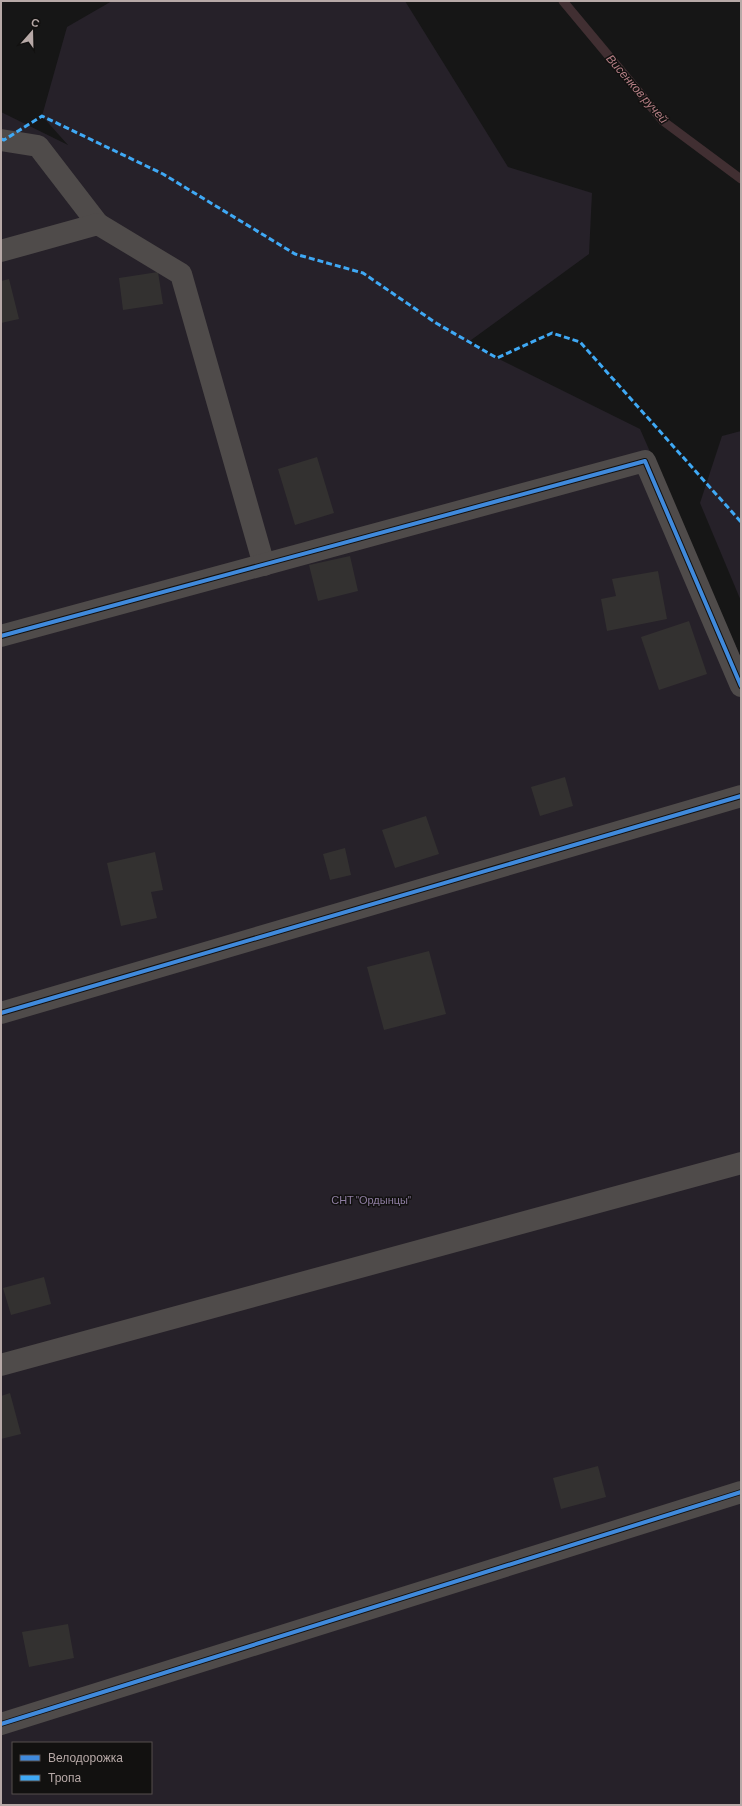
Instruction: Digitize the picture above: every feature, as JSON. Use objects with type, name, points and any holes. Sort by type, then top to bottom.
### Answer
[{"type":"street","points":[[1,140],[38,146],[98,224],[181,274],[264,565]]},
{"type":"street","points":[[1,251],[98,224]]},
{"type":"street","points":[[1,636],[645,461],[741,686]]},
{"type":"street","points":[[1,1014],[741,796]]},
{"type":"street","points":[[1,1365],[741,1163]]},
{"type":"street","points":[[1,1724],[741,1492]]},
{"type":"green space","name":"СНТ \"Ордынцы\"","points":[[112,1],[405,1],[508,167],[592,193],[589,254],[467,343],[640,429],[741,658],[741,1805],[1,1805],[1,112],[68,145],[42,116],[67,27]]},
{"type":"green space","points":[[741,431],[741,601],[700,503],[722,436]]},
{"type":"building","points":[[158,272],[163,304],[123,310],[119,278]]},
{"type":"building","points":[[9,279],[19,319],[1,323],[1,281]]},
{"type":"building","points":[[317,457],[334,513],[295,525],[278,469]]},
{"type":"building","points":[[350,556],[358,591],[318,601],[309,565]]},
{"type":"building","points":[[658,571],[667,619],[607,631],[601,599],[616,596],[612,579]]},
{"type":"building","points":[[689,621],[707,674],[659,690],[641,637]]},
{"type":"building","points":[[565,777],[573,806],[540,816],[531,787]]},
{"type":"building","points":[[426,816],[439,854],[395,868],[382,830]]},
{"type":"building","points":[[345,848],[351,875],[330,880],[323,854]]},
{"type":"building","points":[[155,852],[163,890],[151,892],[157,918],[121,926],[107,863]]},
{"type":"building","points":[[429,951],[446,1014],[384,1030],[367,967]]},
{"type":"building","points":[[44,1277],[51,1304],[11,1315],[3,1288]]},
{"type":"building","points":[[10,1393],[21,1434],[1,1439],[1,1396]]},
{"type":"building","points":[[598,1466],[606,1497],[561,1509],[553,1478]]},
{"type":"building","points":[[68,1624],[74,1658],[29,1667],[22,1632]]},
{"type":"waterway","name":"Висенков ручей","points":[[563,1],[663,121],[741,179]]},
{"type":"marked path","points":[[1,139],[4,140],[42,116],[163,174],[295,254],[363,273],[436,323],[497,358],[552,333],[580,342],[741,522]]},
{"type":"cycle path","points":[[1,636],[645,461],[741,686]]},
{"type":"cycle path","points":[[1,1013],[741,796]]},
{"type":"cycle path","points":[[1,1724],[741,1492]]}]
